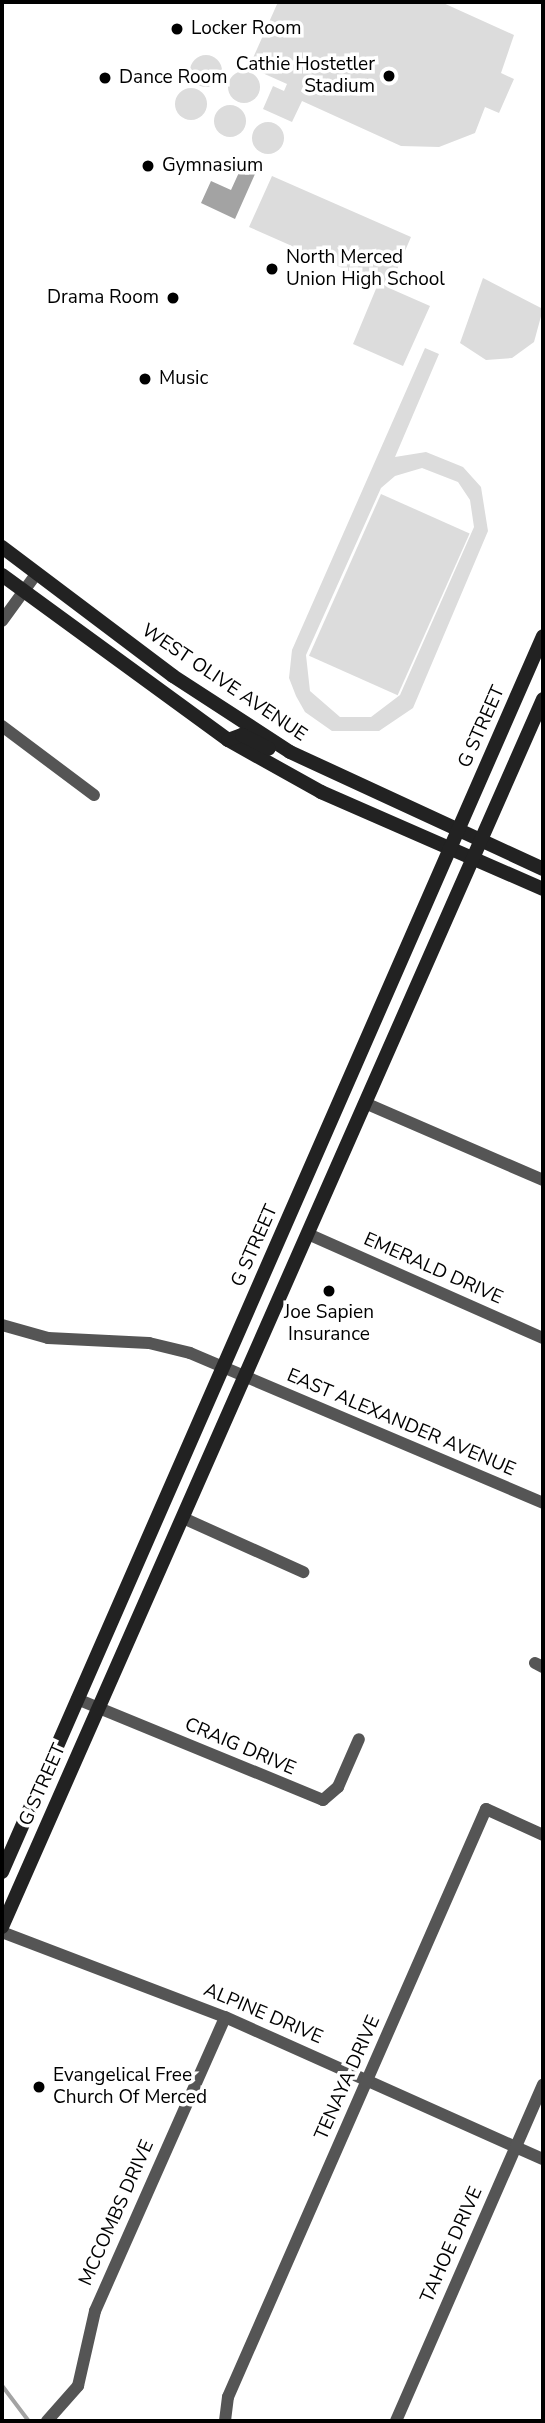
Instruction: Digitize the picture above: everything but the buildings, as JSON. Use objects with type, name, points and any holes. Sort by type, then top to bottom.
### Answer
[{"type":"main road","name":"WEST OLIVE AVENUE","points":[[2,547],[173,676],[290,752],[543,869]]},
{"type":"main road","name":"WEST OLIVE AVENUE","points":[[2,575],[228,740],[321,792],[543,889]]},
{"type":"main road","name":"G STREET","points":[[2,1872],[543,636]]},
{"type":"main road","name":"G STREET","points":[[2,1929],[543,699]]},
{"type":"main road","points":[[228,740],[242,735],[276,753],[290,752]]},
{"type":"street","points":[[2,621],[37,573]]},
{"type":"street","points":[[2,726],[94,795]]},
{"type":"street","points":[[365,1103],[543,1180]]},
{"type":"street","name":"EMERALD DRIVE","points":[[308,1234],[543,1338]]},
{"type":"street","name":"EAST ALEXANDER AVENUE","points":[[2,1325],[48,1338],[149,1343],[222,1368],[543,1503]]},
{"type":"street","points":[[183,1518],[303,1572]]},
{"type":"street","name":"CRAIG DRIVE","points":[[77,1699],[323,1800],[338,1787],[359,1739]]},
{"type":"street","name":"TENAYA DRIVE","points":[[225,2421],[228,2397],[486,1809],[543,1835]]},
{"type":"street","name":"ALPINE DRIVE","points":[[2,1929],[225,2017],[543,2159]]},
{"type":"street","name":"MCCOMBS DRIVE","points":[[47,2421],[78,2386],[95,2311],[225,2017]]},
{"type":"street","name":"TAHOE DRIVE","points":[[396,2421],[543,2085]]},
{"type":"shaded area","name":"Cathie Hostetler Stadium","points":[[278,2],[441,2],[514,35],[501,73],[514,79],[499,113],[485,107],[475,133],[439,147],[401,146],[302,101],[292,122],[263,109],[273,86],[284,91],[287,84],[249,67]]},
{"type":"shaded area","points":[[206,55],[217,60],[222,71],[217,82],[206,87],[195,82],[190,71],[195,60]]},
{"type":"shaded area","points":[[244,71],[255,76],[260,87],[255,98],[244,103],[233,98],[228,87],[233,76]]},
{"type":"shaded area","points":[[191,88],[202,93],[207,104],[202,115],[191,120],[180,115],[175,104],[180,93]]},
{"type":"shaded area","points":[[230,105],[241,110],[246,121],[241,132],[230,137],[219,132],[214,121],[219,110]]},
{"type":"shaded area","points":[[268,122],[279,127],[284,138],[279,149],[268,154],[257,149],[252,138],[257,127]]},
{"type":"shaded area","points":[[241,168],[255,174],[235,219],[201,203],[211,181],[231,190]]},
{"type":"shaded area","points":[[272,176],[411,237],[389,288],[430,306],[403,366],[353,344],[378,284],[249,227]]},
{"type":"shaded area","points":[[483,278],[543,309],[534,342],[512,358],[486,360],[460,343]]},
{"type":"shaded area","points":[[425,348],[439,354],[395,457],[426,452],[463,467],[481,487],[488,531],[413,708],[379,731],[332,731],[305,712],[296,696],[289,678],[292,650]],"holes":[[[422,468],[458,482],[470,500],[474,527],[400,695],[371,717],[340,717],[310,691],[306,655],[381,488],[395,476]]]},
{"type":"shaded area","points":[[381,494],[470,533],[398,695],[309,656]]},
{"type":"waterway","points":[[2,2385],[29,2421]]},
{"type":"place","name":"Locker Room","points":[[177,29]]},
{"type":"place","name":"Cathie Hostetler Stadium","points":[[389,76]]},
{"type":"place","name":"Dance Room","points":[[105,78]]},
{"type":"place","name":"Gymnasium","points":[[148,166]]},
{"type":"place","name":"North Merced Union High School","points":[[272,269]]},
{"type":"place","name":"Drama Room","points":[[173,298]]},
{"type":"place","name":"Music","points":[[145,379]]},
{"type":"place","name":"Joe Sapien Insurance","points":[[329,1291]]},
{"type":"place","name":"Evangelical Free Church Of Merced","points":[[39,2087]]}]
